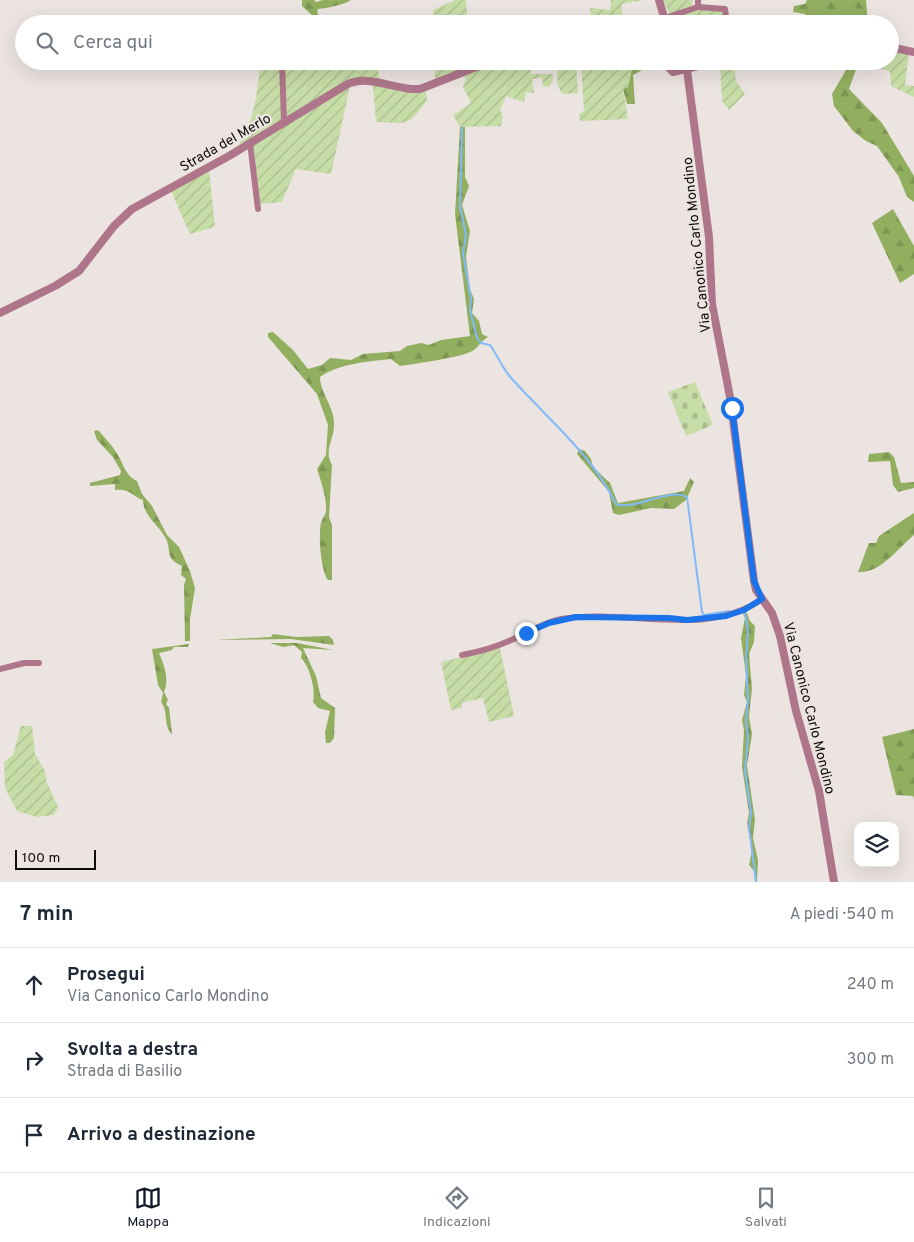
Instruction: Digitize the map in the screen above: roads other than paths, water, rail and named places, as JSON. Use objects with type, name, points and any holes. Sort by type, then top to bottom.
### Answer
[{"type":"street","points":[[658,0],[664,15]]},
{"type":"street","points":[[677,15],[698,3],[725,10],[726,15]]},
{"type":"street","points":[[899,50],[914,52]]},
{"type":"street","points":[[282,70],[284,122]]},
{"type":"street","name":"Strada del Merlo","points":[[0,313],[56,286],[79,271],[114,226],[132,209],[250,143],[324,97],[356,81],[367,81],[408,90],[420,89],[469,70]]},
{"type":"street","points":[[670,70],[687,70]]},
{"type":"street","name":"Via Canonico Carlo Mondino","points":[[687,70],[709,237],[712,304],[730,397],[754,581],[762,599],[772,613],[780,636],[796,711],[818,791],[834,882]]},
{"type":"street","points":[[250,143],[258,209]]},
{"type":"street","points":[[462,655],[499,645],[560,619],[576,617],[669,618],[687,620],[708,618],[736,614],[762,599]]},
{"type":"street","points":[[0,669],[24,663],[39,663]]},
{"type":"waterway","points":[[462,128],[460,207],[466,235],[463,253],[471,299],[470,310],[477,338],[481,343],[490,345],[509,376],[583,454],[616,504],[633,504],[671,495],[687,497],[702,612],[704,615],[729,611]]},
{"type":"waterway","points":[[745,613],[748,631],[746,660],[748,701],[746,721],[748,738],[745,770],[751,813],[749,827],[756,882]]}]
